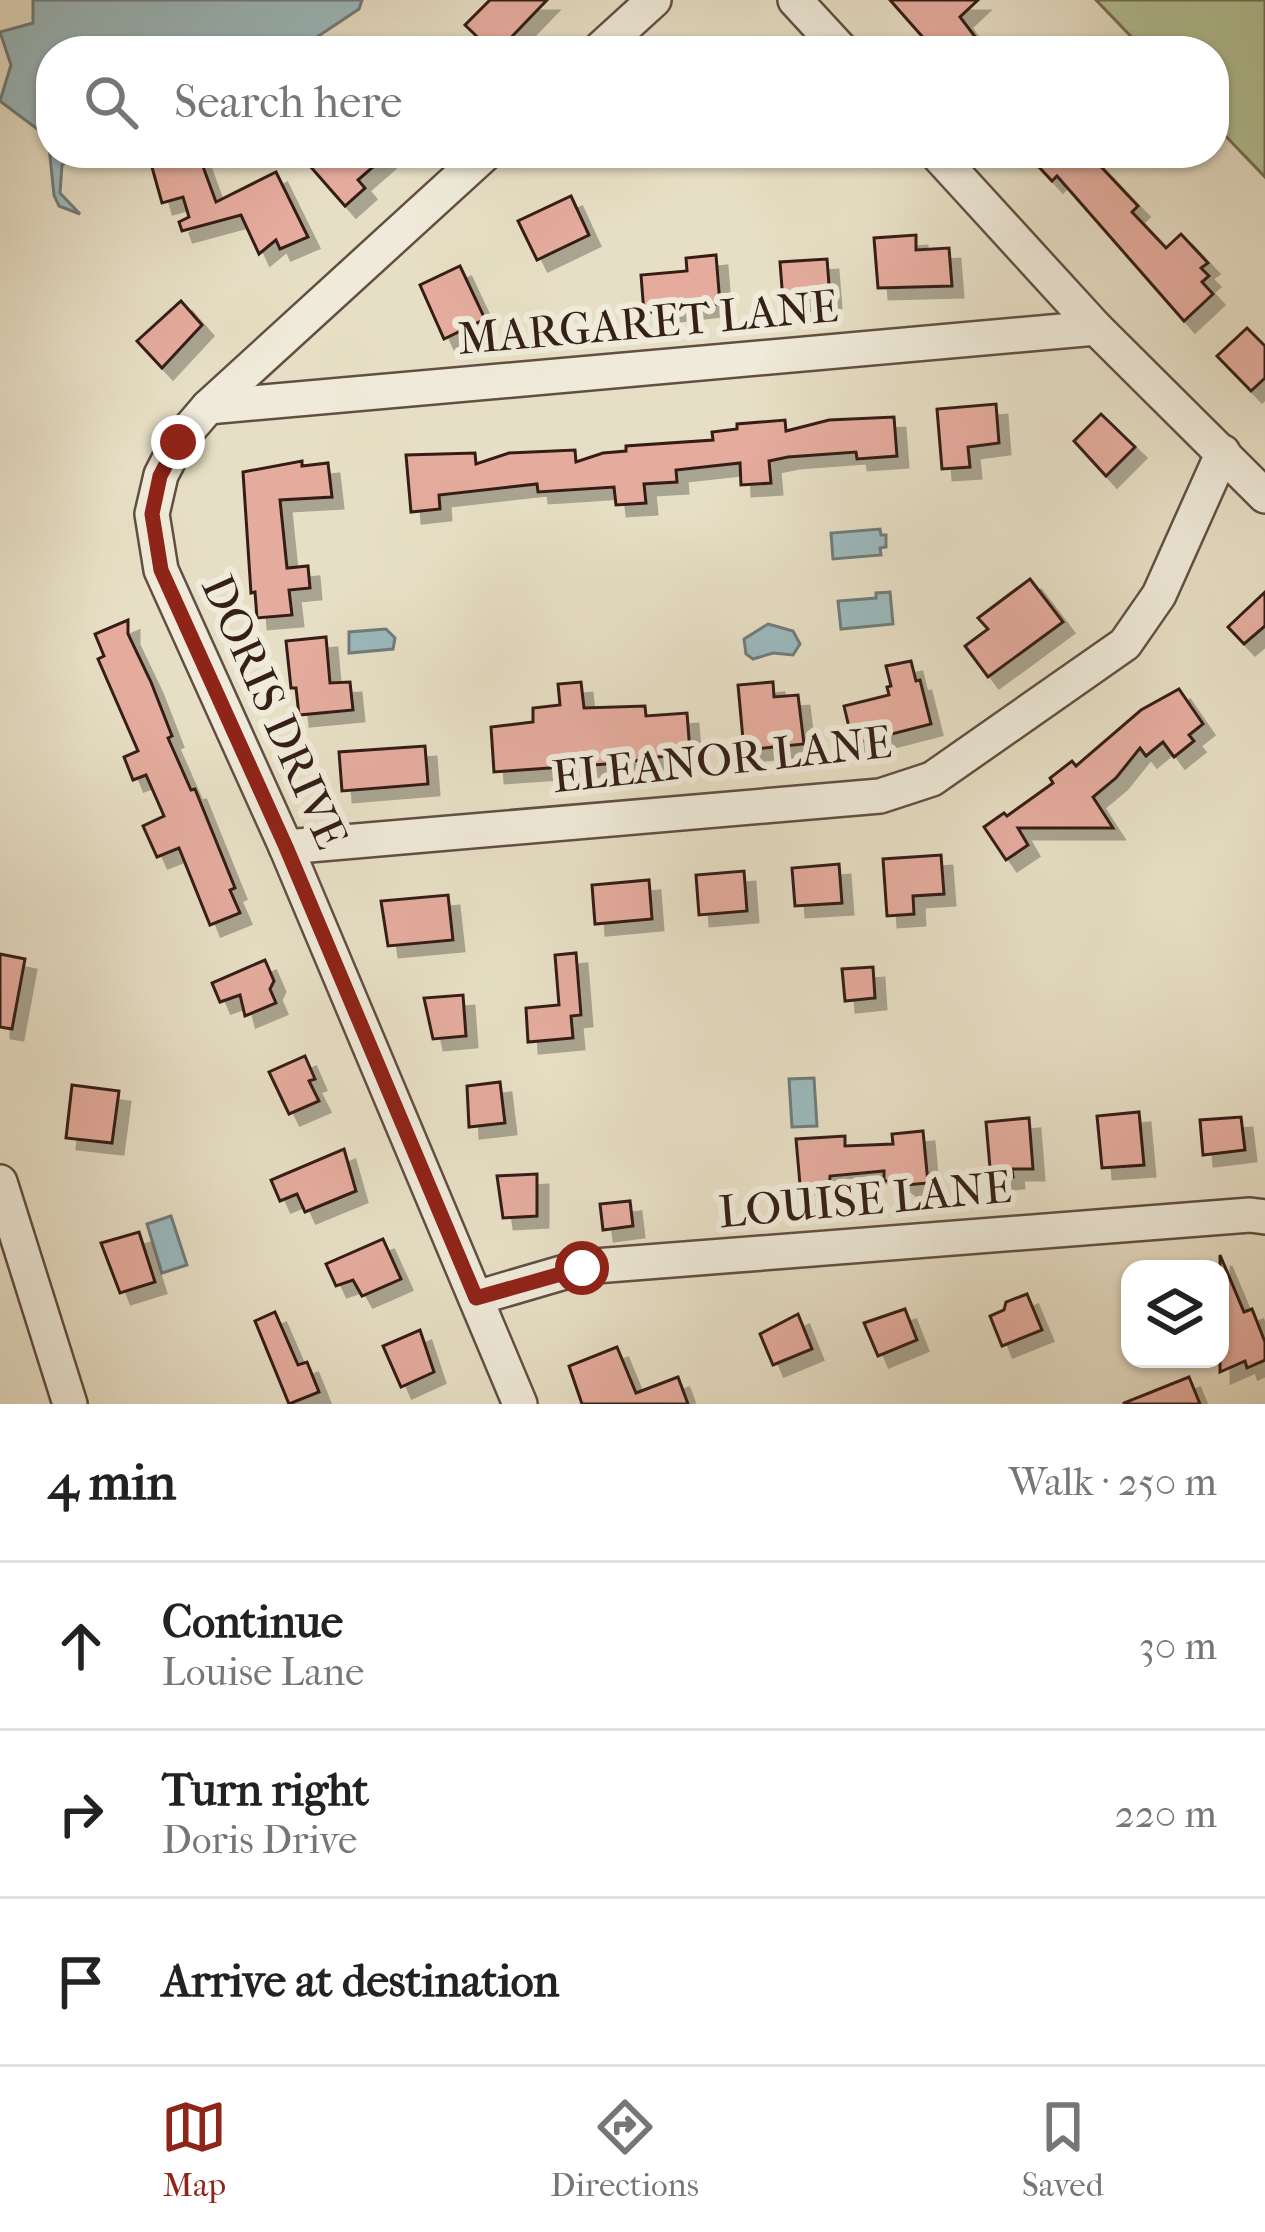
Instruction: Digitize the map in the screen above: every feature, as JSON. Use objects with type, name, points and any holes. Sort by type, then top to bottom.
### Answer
[{"type":"street","points":[[614,36],[654,0]]},
{"type":"street","points":[[795,0],[828,36]]},
{"type":"street","name":"DORIS DRIVE","points":[[470,168],[208,407],[178,442],[160,476],[152,514],[161,570],[286,847],[520,1404]]},
{"type":"street","points":[[950,168],[1096,328],[1265,496]]},
{"type":"street","name":"MARGARET LANE","points":[[208,407],[1096,328]]},
{"type":"street","name":"ELEANOR LANE","points":[[286,847],[880,796],[932,779],[1125,644],[1159,595],[1223,452]]},
{"type":"street","points":[[0,1182],[70,1404]]},
{"type":"street","name":"LOUISE LANE","points":[[476,1298],[582,1268],[1265,1217]]},
{"type":"green space","points":[[1096,0],[1265,0],[1265,177],[1229,140],[1229,36],[1131,36]]},
{"type":"water","points":[[33,0],[362,0],[359,9],[318,36],[36,36],[36,128],[0,101],[11,65],[0,32],[33,23]]},
{"type":"water","points":[[51,168],[62,168],[60,193],[80,214],[59,206]]},
{"type":"water","points":[[880,529],[886,535],[881,555],[833,559],[831,533]]},
{"type":"water","points":[[890,592],[893,624],[841,629],[838,601]]},
{"type":"water","points":[[768,624],[793,631],[800,644],[793,655],[773,653],[753,659],[746,654],[744,639]]},
{"type":"water","points":[[386,629],[395,638],[393,649],[349,653],[349,632]]},
{"type":"water","points":[[814,1078],[817,1126],[792,1127],[789,1079]]},
{"type":"water","points":[[171,1216],[187,1265],[162,1273],[147,1224]]},
{"type":"building","points":[[490,0],[547,0],[512,36],[476,36],[465,25]]},
{"type":"building","points":[[890,0],[978,0],[960,17],[975,36],[922,36]]},
{"type":"building","points":[[152,168],[204,168],[216,202],[276,172],[308,237],[280,249],[276,240],[259,254],[241,215],[182,231],[179,222],[189,217],[183,197],[162,203]]},
{"type":"building","points":[[312,168],[372,168],[358,180],[365,188],[345,206]]},
{"type":"building","points":[[1040,168],[1102,168],[1138,206],[1132,212],[1166,248],[1181,234],[1208,263],[1201,268],[1209,276],[1202,282],[1213,294],[1184,321],[1057,176],[1052,181]]},
{"type":"building","points":[[571,196],[589,235],[537,260],[518,221]]},
{"type":"building","points":[[916,235],[916,250],[949,248],[952,286],[878,288],[874,238]]},
{"type":"building","points":[[716,255],[720,304],[644,313],[641,275],[687,271],[686,258]]},
{"type":"building","points":[[827,259],[830,297],[783,301],[780,262]]},
{"type":"building","points":[[460,266],[485,319],[444,339],[420,285]]},
{"type":"building","points":[[181,301],[202,325],[162,368],[137,341]]},
{"type":"building","points":[[1247,328],[1265,346],[1265,378],[1251,391],[1217,356]]},
{"type":"building","points":[[996,404],[999,443],[968,447],[970,467],[942,469],[937,409]]},
{"type":"building","points":[[1101,414],[1135,447],[1106,476],[1074,441]]},
{"type":"building","points":[[894,417],[897,456],[857,459],[856,452],[769,461],[771,483],[741,485],[740,463],[676,470],[677,482],[644,484],[646,503],[616,505],[614,487],[538,492],[537,484],[439,495],[440,509],[411,512],[406,455],[475,453],[476,464],[509,453],[575,450],[576,462],[626,451],[626,446],[713,440],[712,432],[737,429],[737,424],[785,420],[786,431],[829,420]]},
{"type":"building","points":[[302,461],[302,466],[328,463],[332,497],[280,500],[287,568],[308,566],[310,588],[289,590],[292,615],[257,618],[243,472]]},
{"type":"building","points":[[1030,579],[1063,622],[988,677],[965,646],[988,629],[978,618]]},
{"type":"building","points":[[1265,592],[1265,626],[1244,644],[1228,627]]},
{"type":"building","points":[[128,620],[128,634],[172,736],[168,738],[191,790],[195,789],[235,888],[230,890],[240,913],[210,925],[179,848],[157,857],[143,826],[164,816],[146,775],[133,780],[124,757],[138,751],[98,659],[104,656],[95,634]]},
{"type":"building","points":[[326,637],[330,683],[350,682],[353,710],[299,715],[286,641]]},
{"type":"building","points":[[911,661],[931,724],[853,744],[844,706],[889,695],[886,666]]},
{"type":"building","points":[[581,682],[584,708],[645,706],[646,716],[687,713],[690,752],[621,763],[494,772],[491,727],[533,722],[533,708],[560,705],[558,684]]},
{"type":"building","points":[[773,682],[774,697],[798,695],[804,744],[744,750],[738,685]]},
{"type":"building","points":[[1179,689],[1203,724],[1189,735],[1194,741],[1174,757],[1163,742],[1146,756],[1140,748],[1093,797],[1113,828],[1018,828],[1028,845],[1006,860],[984,827],[1053,783],[1050,778],[1072,761],[1076,766],[1141,710]]},
{"type":"building","points":[[425,746],[428,784],[342,791],[339,752]]},
{"type":"building","points":[[941,855],[944,894],[913,896],[914,914],[887,916],[883,859]]},
{"type":"building","points":[[839,864],[842,903],[795,906],[792,868]]},
{"type":"building","points":[[744,871],[747,911],[699,915],[696,875]]},
{"type":"building","points":[[649,880],[652,919],[595,924],[592,885]]},
{"type":"building","points":[[448,895],[453,940],[388,946],[381,901]]},
{"type":"building","points":[[576,953],[581,1015],[571,1016],[573,1038],[528,1042],[526,1008],[559,1005],[555,955]]},
{"type":"building","points":[[0,954],[25,959],[12,1029],[0,1027]]},
{"type":"building","points":[[265,960],[276,1003],[245,1016],[240,995],[220,1002],[212,983]]},
{"type":"building","points":[[873,967],[875,998],[845,1001],[842,969]]},
{"type":"building","points":[[463,995],[466,1036],[433,1039],[424,998]]},
{"type":"building","points":[[305,1056],[315,1079],[309,1081],[319,1101],[289,1114],[269,1072]]},
{"type":"building","points":[[500,1082],[505,1123],[469,1127],[467,1086]]},
{"type":"building","points":[[72,1085],[119,1091],[112,1143],[66,1138]]},
{"type":"building","points":[[1139,1112],[1144,1165],[1102,1168],[1097,1116]]},
{"type":"building","points":[[1241,1117],[1245,1150],[1203,1155],[1200,1120]]},
{"type":"building","points":[[1029,1118],[1033,1169],[1012,1169],[1013,1177],[991,1179],[986,1122]]},
{"type":"building","points":[[923,1131],[928,1183],[884,1181],[884,1171],[830,1176],[829,1194],[801,1196],[796,1139],[845,1136],[845,1146],[893,1144],[892,1134]]},
{"type":"building","points":[[344,1149],[356,1191],[305,1212],[297,1194],[280,1201],[271,1180]]},
{"type":"building","points":[[537,1174],[537,1216],[503,1218],[497,1176]]},
{"type":"building","points":[[630,1201],[633,1226],[603,1230],[600,1204]]},
{"type":"building","points":[[139,1232],[155,1282],[120,1293],[101,1243]]},
{"type":"building","points":[[383,1239],[401,1279],[362,1296],[353,1280],[336,1286],[326,1264]]},
{"type":"building","points":[[1229,1276],[1244,1312],[1252,1309],[1265,1342],[1265,1360],[1247,1368],[1245,1361],[1220,1372],[1220,1368],[1229,1368]]},
{"type":"building","points":[[1027,1294],[1042,1330],[1002,1346],[990,1316],[1004,1310],[1006,1302]]},
{"type":"building","points":[[905,1309],[917,1340],[878,1356],[864,1323]]},
{"type":"building","points":[[275,1312],[298,1365],[307,1362],[319,1392],[289,1404],[255,1321]]},
{"type":"building","points":[[798,1314],[812,1349],[773,1365],[760,1334]]},
{"type":"building","points":[[420,1330],[434,1372],[401,1387],[383,1346]]},
{"type":"building","points":[[617,1347],[636,1393],[678,1377],[688,1404],[582,1404],[569,1366]]},
{"type":"building","points":[[1189,1377],[1200,1404],[1124,1404],[1124,1403]]},
{"type":"route","points":[[178,442],[160,476],[152,514],[161,570],[286,847],[476,1298],[582,1268]]}]
